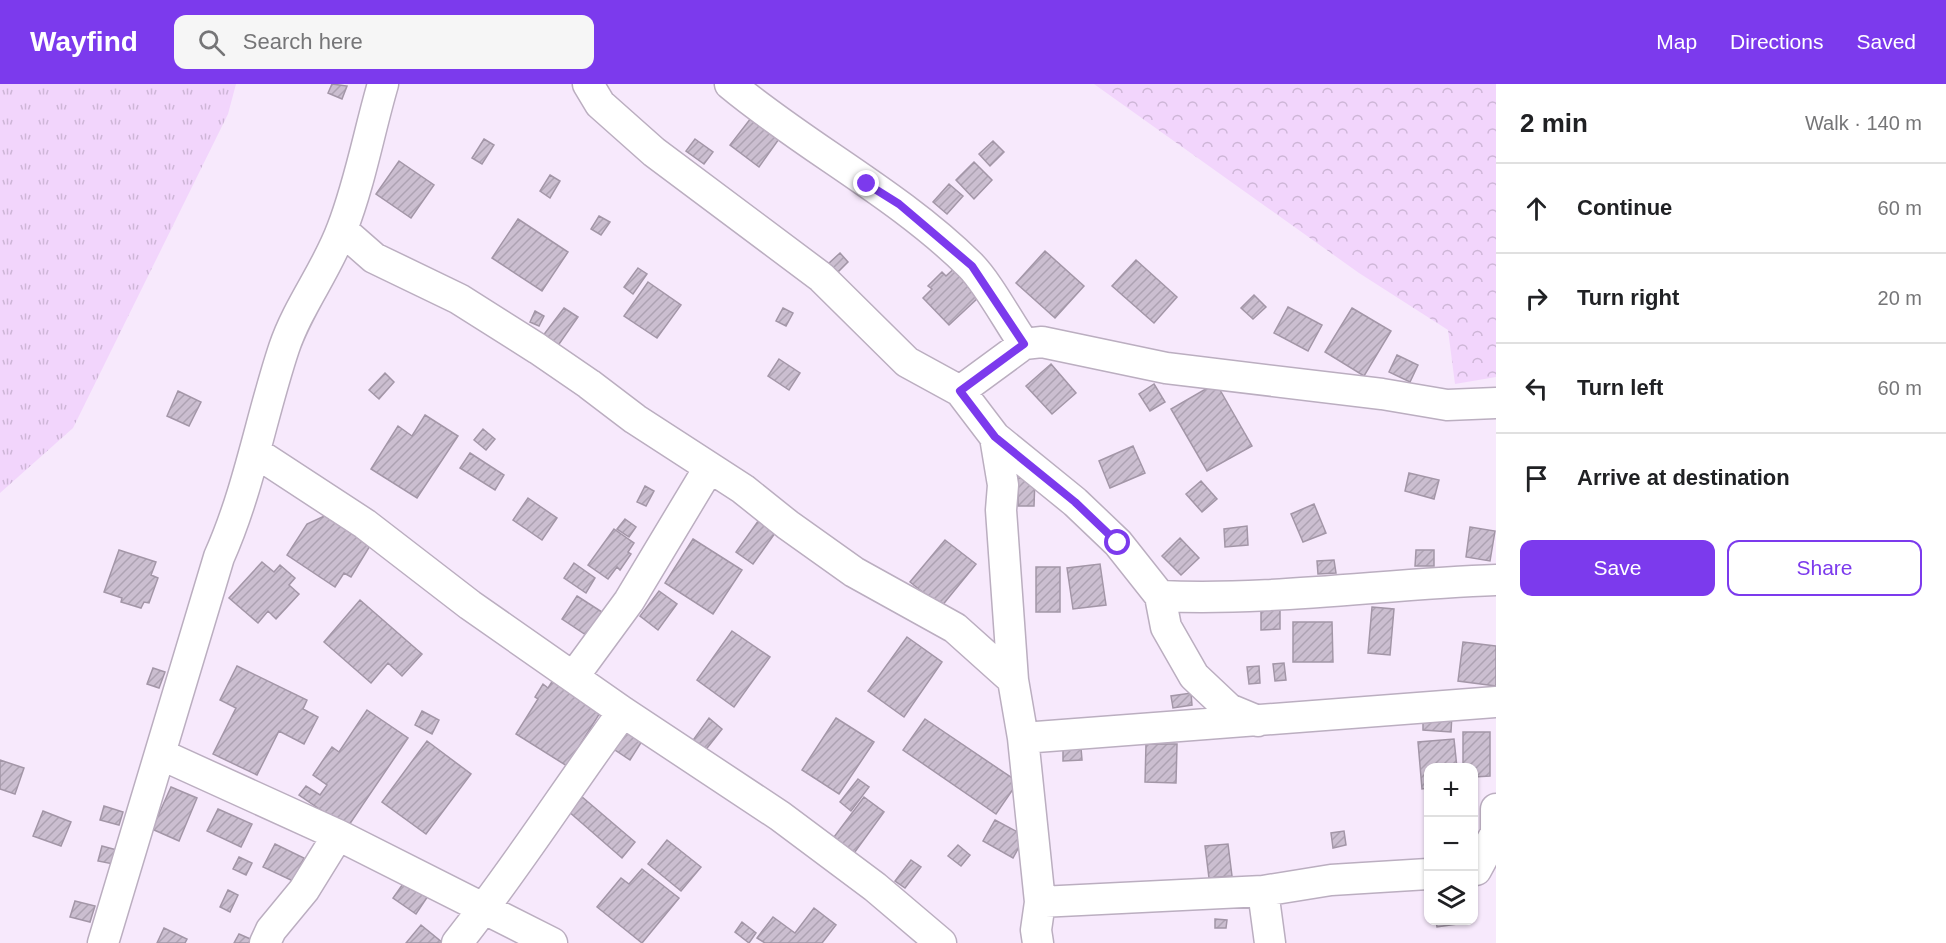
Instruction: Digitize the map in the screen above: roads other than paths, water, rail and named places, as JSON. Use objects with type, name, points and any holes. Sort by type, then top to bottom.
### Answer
[{"type":"street","points":[[103,943],[219,557],[236,519],[255,452],[263,413],[284,347],[313,284],[342,230],[383,84]]},
{"type":"street","points":[[588,84],[600,104],[646,145],[821,277],[907,362],[960,391],[995,437],[1075,502],[1118,543],[1160,596],[1166,627],[1194,676],[1229,709],[1258,721]]},
{"type":"street","points":[[730,84],[769,116],[899,204],[972,266],[1024,344]]},
{"type":"street","points":[[342,230],[374,258],[487,315],[743,489],[788,525],[854,572],[955,628],[1013,680]]},
{"type":"street","points":[[960,391],[1024,344],[1042,342],[1166,368],[1382,394],[1447,405],[1496,403]]},
{"type":"street","points":[[995,437],[1003,485],[1001,510],[1013,680],[1023,738],[1040,902],[1036,930],[1038,943]]},
{"type":"street","points":[[255,452],[365,524],[470,605],[623,712],[780,816],[875,887],[941,943]]},
{"type":"street","points":[[574,676],[629,601],[709,468]]},
{"type":"street","points":[[1160,596],[1277,594],[1414,583],[1496,580]]},
{"type":"street","points":[[1023,738],[1496,702]]},
{"type":"street","points":[[457,943],[484,909],[568,786],[623,712]]},
{"type":"street","points":[[160,754],[338,835],[552,943]]},
{"type":"street","points":[[1482,870],[1496,833],[1496,808]]},
{"type":"street","points":[[264,943],[270,930],[304,890],[338,835]]},
{"type":"street","points":[[1040,902],[1263,891],[1331,880],[1424,874]]},
{"type":"street","points":[[1263,891],[1270,943]]}]
